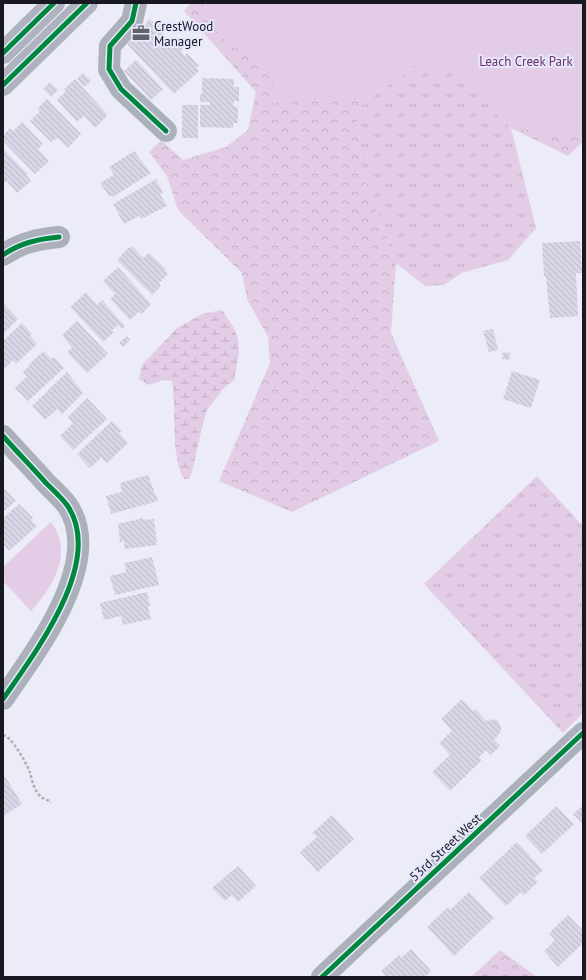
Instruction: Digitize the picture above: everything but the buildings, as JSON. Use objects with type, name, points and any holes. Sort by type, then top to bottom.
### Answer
[{"type":"main road","points":[[3,53],[54,3]]},
{"type":"main road","points":[[3,85],[87,3]]},
{"type":"street","points":[[136,3],[132,21],[110,46],[109,68],[121,89],[166,130]]},
{"type":"street","points":[[3,255],[22,244],[59,237]]},
{"type":"street","points":[[3,436],[67,505],[75,524],[77,550],[74,573],[64,602],[51,626],[3,699]]},
{"type":"street","name":"53rd Street West","points":[[322,977],[583,733]]},
{"type":"path","points":[[3,735],[8,736],[12,740],[28,768],[37,792],[41,797],[52,802]]},
{"type":"green space","points":[[191,3],[583,3],[583,142],[568,156],[511,128],[452,68],[416,65],[356,109],[362,173],[396,263],[391,333],[439,441],[292,512],[219,481],[270,363],[268,337],[247,299],[242,273],[178,210],[167,176],[149,152],[161,140],[183,160],[226,147],[248,130],[256,92],[184,11]]},
{"type":"green space","name":"Leach Creek Park","points":[[204,3],[583,3],[583,121],[568,135],[511,128],[452,68],[416,65],[367,99],[270,103],[273,87],[269,74],[257,61],[226,41],[220,35],[214,28],[206,12]]},
{"type":"green space","points":[[416,65],[452,68],[511,128],[536,228],[508,260],[461,273],[444,285],[425,286],[396,263],[362,173],[356,109]]},
{"type":"green space","points":[[222,310],[233,326],[238,339],[239,353],[234,380],[223,389],[207,410],[192,472],[189,479],[184,479],[177,458],[175,445],[172,381],[163,380],[149,385],[139,379],[142,365],[177,328],[202,314]]},
{"type":"green space","points":[[537,476],[583,526],[583,713],[563,733],[424,584]]},
{"type":"green space","points":[[51,522],[58,533],[61,545],[61,557],[58,569],[47,591],[31,611],[3,581],[3,567]]},
{"type":"green space","points":[[500,950],[537,977],[471,977]]},
{"type":"cycle path","points":[[3,53],[54,3]]},
{"type":"cycle path","points":[[3,85],[87,3]]},
{"type":"cycle path","points":[[136,3],[132,21],[110,46],[109,69],[121,89],[166,131]]},
{"type":"cycle path","points":[[3,255],[16,247],[30,242],[59,237]]},
{"type":"cycle path","points":[[3,436],[67,505],[77,528],[78,553],[72,579],[61,606],[32,658],[3,699]]},
{"type":"cycle path","points":[[322,977],[583,733]]},
{"type":"place","name":"CrestWood Manager","points":[[141,33]]}]
